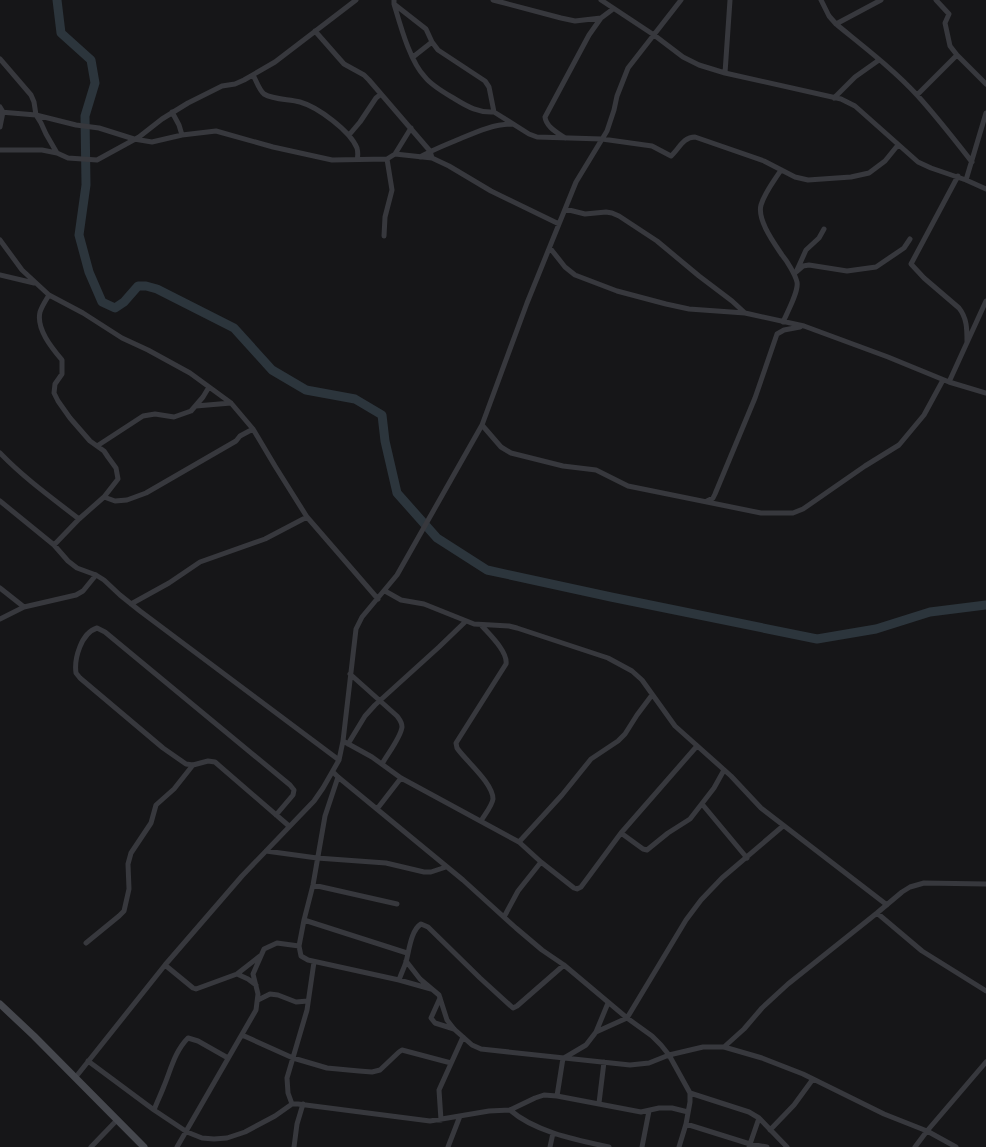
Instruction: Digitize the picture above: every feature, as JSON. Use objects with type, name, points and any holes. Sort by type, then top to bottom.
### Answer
[{"type":"street","points":[[0,150],[42,150],[57,153],[68,158],[96,160],[134,140],[172,112],[222,86],[235,84],[275,62],[356,0]]},
{"type":"street","points":[[492,0],[568,19],[586,20],[601,18]]},
{"type":"street","points":[[601,0],[654,35],[683,57],[699,66],[841,99],[855,106],[918,162],[931,168],[958,176],[986,189]]},
{"type":"street","points":[[346,743],[350,674],[356,629],[362,617],[397,575],[482,425],[527,303],[576,182],[607,131],[617,96],[628,68],[681,0]]},
{"type":"street","points":[[725,73],[730,0]]},
{"type":"street","points":[[821,0],[828,16],[895,73],[917,95],[972,162]]},
{"type":"street","points":[[836,24],[881,0]]},
{"type":"street","points":[[936,0],[949,14],[945,23],[950,46],[986,84]]},
{"type":"street","points":[[394,2],[426,29],[432,42],[438,50],[485,81],[489,87],[494,112]]},
{"type":"street","points":[[394,2],[403,34],[416,66],[425,78],[444,92],[474,110],[484,113],[494,112],[529,134],[537,137],[602,139],[652,146],[671,156],[686,139],[695,137],[764,162],[795,177],[808,180],[851,177],[869,173],[879,167],[898,145]]},
{"type":"street","points":[[566,138],[548,125],[545,117],[589,35],[601,18],[614,9]]},
{"type":"street","points":[[315,31],[344,64],[364,75],[430,151],[432,158]]},
{"type":"street","points":[[413,57],[432,42]]},
{"type":"street","points":[[917,95],[957,55]]},
{"type":"street","points":[[0,59],[31,95],[34,102],[36,115],[57,153]]},
{"type":"street","points":[[834,98],[855,77],[879,60]]},
{"type":"street","points":[[253,75],[265,94],[307,104],[349,135],[358,152],[357,160]]},
{"type":"street","points":[[349,135],[360,122],[376,98],[381,94]]},
{"type":"street","points":[[0,107],[2,112],[0,127]]},
{"type":"street","points":[[2,112],[36,115],[76,125],[99,128],[134,140],[152,142],[182,135],[216,131],[259,144],[332,160],[387,159],[395,154],[411,128]]},
{"type":"street","points":[[172,112],[179,125],[182,135]]},
{"type":"street","points":[[966,180],[986,113]]},
{"type":"street","points":[[419,157],[489,127],[501,124],[514,124]]},
{"type":"street","points":[[395,154],[432,158],[449,166],[490,191],[559,224]]},
{"type":"street","points":[[384,236],[385,217],[392,190],[387,159]]},
{"type":"street","points":[[781,170],[764,196],[761,206],[762,217],[773,242],[795,274],[797,282],[796,290],[783,322]]},
{"type":"street","points":[[958,176],[911,264],[924,278],[963,313],[967,325],[967,342]]},
{"type":"street","points":[[565,209],[585,214],[606,212],[619,216],[657,241],[745,313]]},
{"type":"street","points":[[795,274],[806,250],[819,238],[824,229]]},
{"type":"street","points":[[795,274],[803,266],[809,265],[847,271],[876,267],[904,248],[910,239]]},
{"type":"street","points":[[0,240],[22,270],[35,284],[49,295],[83,313],[122,338],[190,373],[231,402],[253,429],[307,517],[378,599]]},
{"type":"street","points":[[550,248],[565,267],[575,275],[617,291],[689,309],[745,313],[804,326],[888,357],[943,380],[986,393]]},
{"type":"street","points":[[0,275],[35,284]]},
{"type":"street","points":[[49,295],[40,310],[39,316],[45,336],[62,360],[62,374],[55,384],[54,393],[70,418],[90,441],[104,451],[117,472],[118,479],[104,497],[79,519],[54,545]]},
{"type":"street","points":[[949,382],[986,301]]},
{"type":"street","points":[[707,501],[713,498],[715,494],[752,405],[777,334],[784,330],[804,326]]},
{"type":"street","points":[[482,425],[501,447],[511,453],[563,466],[596,470],[628,486],[761,513],[793,512],[803,509],[865,466],[899,446],[924,415],[943,380]]},
{"type":"street","points":[[97,446],[143,416],[155,414],[174,417],[191,411],[209,387]]},
{"type":"street","points":[[196,406],[231,402]]},
{"type":"street","points":[[104,497],[114,501],[127,500],[146,493],[236,441],[240,436],[253,429]]},
{"type":"street","points":[[0,452],[15,468],[79,519]]},
{"type":"street","points":[[0,501],[54,545],[68,561],[77,568],[96,575],[104,580],[131,604],[338,760]]},
{"type":"street","points":[[131,604],[169,583],[200,562],[265,539],[307,517]]},
{"type":"street","points":[[0,619],[24,607],[83,592],[96,575]]},
{"type":"street","points":[[0,588],[24,607]]},
{"type":"street","points":[[385,591],[401,600],[424,604],[465,622],[482,626],[509,626],[517,628],[555,642],[608,658],[632,671],[642,680],[675,726],[724,770],[761,808],[887,905]]},
{"type":"street","points":[[74,1078],[165,966],[242,876],[314,801],[333,772],[346,743],[365,716],[379,700],[465,622]]},
{"type":"street","points":[[481,821],[493,799],[491,790],[483,778],[456,748],[456,743],[506,664],[507,659],[504,654],[482,626]]},
{"type":"street","points":[[276,814],[293,795],[294,790],[290,785],[105,632],[96,628],[88,634],[77,654],[76,673],[80,678],[163,748],[186,764],[193,765],[208,761],[215,762],[289,826]]},
{"type":"street","points":[[350,674],[401,721],[402,728],[399,735],[382,764]]},
{"type":"street","points":[[519,842],[562,795],[591,759],[618,741],[625,734],[652,695]]},
{"type":"street","points":[[346,743],[382,764],[401,778],[519,842],[541,862],[577,889],[581,887],[621,832],[697,746]]},
{"type":"street","points":[[86,943],[119,916],[124,910],[130,890],[128,864],[131,854],[150,823],[156,805],[174,788],[193,765]]},
{"type":"street","points":[[621,832],[643,849],[647,850],[668,832],[690,819],[714,788],[724,770]]},
{"type":"street","points":[[333,772],[475,890],[542,950],[564,966],[627,1018],[652,1036],[669,1055],[690,1093],[686,1124],[679,1147]]},
{"type":"street","points":[[338,777],[326,816],[313,884],[304,920],[299,946],[301,956],[304,959],[314,962],[398,980],[433,990]]},
{"type":"street","points":[[377,809],[401,778]]},
{"type":"street","points":[[702,804],[747,858]]},
{"type":"street","points":[[596,1032],[627,1018],[686,920],[701,900],[722,878],[784,826]]},
{"type":"street","points":[[266,851],[317,858],[386,864],[424,872],[431,872],[446,867]]},
{"type":"street","points":[[504,917],[518,891],[541,862]]},
{"type":"street","points":[[313,884],[398,904]]},
{"type":"street","points":[[724,1047],[744,1029],[762,1008],[788,984],[910,886],[924,884],[986,884]]},
{"type":"street","points":[[877,913],[922,951],[986,991]]},
{"type":"street","points":[[304,920],[407,953]]},
{"type":"street","points":[[398,980],[406,961],[407,953],[417,926],[421,924],[424,924],[513,1008],[564,966]]},
{"type":"street","points":[[177,1147],[256,1010],[258,1000],[253,974],[264,949],[277,943],[299,946]]},
{"type":"street","points":[[165,966],[190,987],[196,989],[237,974],[261,955]]},
{"type":"street","points":[[406,961],[420,979],[437,992],[447,1020],[454,1029],[472,1044],[481,1049],[630,1065],[649,1063],[669,1055],[703,1047],[724,1047],[762,1058],[813,1079],[884,1114],[927,1131],[956,1147]]},
{"type":"street","points":[[292,1104],[288,1093],[287,1078],[306,1015],[314,962]]},
{"type":"street","points":[[237,974],[248,979],[256,986]]},
{"type":"street","points":[[258,1000],[270,994],[278,995],[296,1002],[308,1001]]},
{"type":"street","points":[[440,998],[431,1018],[435,1023],[454,1029]]},
{"type":"street","points":[[563,1058],[586,1045],[596,1032],[608,1003]]},
{"type":"street","points":[[0,1004],[34,1036],[144,1147]]},
{"type":"street","points":[[242,1035],[293,1058],[327,1068],[372,1072],[380,1070],[402,1050],[451,1063]]},
{"type":"street","points":[[441,1120],[439,1090],[463,1037]]},
{"type":"street","points":[[154,1110],[173,1062],[182,1044],[188,1038],[198,1041],[228,1058]]},
{"type":"street","points":[[557,1096],[563,1058]]},
{"type":"street","points":[[88,1061],[154,1110],[187,1132],[202,1138],[214,1140],[227,1138],[245,1132],[269,1120],[292,1104],[303,1104],[422,1121],[441,1120],[460,1116],[510,1110],[535,1098],[544,1096],[557,1096],[641,1112],[659,1108],[672,1108],[688,1112]]},
{"type":"street","points":[[599,1103],[604,1062]]},
{"type":"street","points":[[916,1147],[927,1131],[986,1062]]},
{"type":"street","points":[[770,1130],[794,1105],[813,1079]]},
{"type":"street","points":[[690,1093],[749,1112],[759,1118],[787,1147]]},
{"type":"street","points":[[294,1147],[303,1104]]},
{"type":"street","points":[[510,1110],[520,1119],[553,1133],[610,1147]]},
{"type":"street","points":[[642,1147],[649,1111]]},
{"type":"street","points":[[448,1147],[460,1116]]},
{"type":"street","points":[[750,1145],[759,1118]]},
{"type":"street","points":[[92,1147],[117,1120]]},
{"type":"street","points":[[686,1124],[750,1145],[767,1147]]},
{"type":"street","points":[[550,1147],[553,1133]]},
{"type":"waterway","points":[[57,0],[61,33],[91,60],[95,83],[85,116],[86,185],[79,235],[89,272],[102,302],[115,308],[124,302],[138,286],[146,286],[157,289],[234,328],[272,370],[306,390],[355,399],[382,415],[385,441],[397,493],[437,538],[487,570],[817,639],[876,629],[930,612],[986,605]]}]
